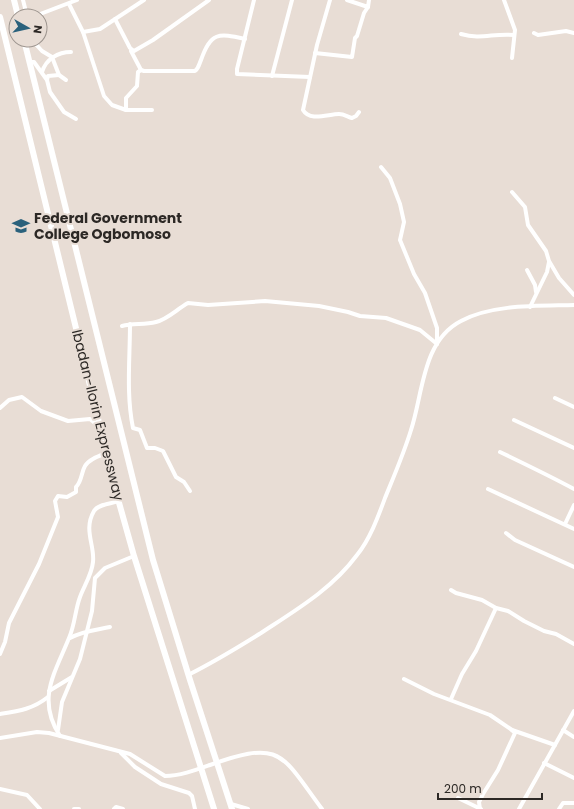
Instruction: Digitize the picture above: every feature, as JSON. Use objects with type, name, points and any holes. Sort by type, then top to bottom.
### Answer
[{"type":"highway","name":"Ibadan-Ilorin Expressway","points":[[0,17],[119,502],[134,556],[214,809]]},
{"type":"highway","name":"Ibadan-Ilorin Expressway","points":[[26,48],[133,486],[153,560],[188,675],[231,806]]},
{"type":"street","points":[[48,11],[77,0]]},
{"type":"street","points":[[134,0],[138,4]]},
{"type":"street","points":[[83,32],[100,29],[144,0]]},
{"type":"street","points":[[132,50],[137,50],[153,40],[210,0]]},
{"type":"street","points":[[254,0],[237,74],[310,78]]},
{"type":"street","points":[[272,76],[292,0]]},
{"type":"street","points":[[330,0],[315,53],[303,107],[306,114],[312,117],[340,114],[352,118],[359,112]]},
{"type":"street","points":[[347,0],[368,7]]},
{"type":"street","points":[[315,53],[352,57],[355,38],[368,7],[369,0]]},
{"type":"street","points":[[504,0],[515,30],[512,58]]},
{"type":"street","points":[[69,4],[83,32],[104,96],[112,104],[126,110],[152,110]]},
{"type":"street","points":[[115,19],[141,70]]},
{"type":"street","points":[[534,33],[538,35],[566,31],[574,33]]},
{"type":"street","points":[[141,70],[195,71],[198,67],[205,47],[216,36],[222,34],[245,39]]},
{"type":"street","points":[[460,34],[479,38],[501,34],[514,35]]},
{"type":"street","points":[[39,48],[52,57],[58,75]]},
{"type":"street","points":[[42,72],[52,57],[71,52]]},
{"type":"street","points":[[29,62],[34,62],[42,72],[47,80],[50,92],[64,112],[76,119]]},
{"type":"street","points":[[126,110],[126,98],[136,86],[138,72],[141,70]]},
{"type":"street","points":[[47,80],[48,76],[58,75],[66,80]]},
{"type":"street","points":[[188,675],[237,649],[324,590],[358,555],[376,520],[397,470],[412,429],[421,385],[437,344],[437,328],[425,293],[414,274],[400,240],[404,222],[400,204],[390,178],[381,167]]},
{"type":"street","points":[[512,192],[525,207],[528,225],[546,251],[549,261],[559,278],[574,295]]},
{"type":"street","points":[[530,307],[547,272],[549,261]]},
{"type":"street","points":[[527,270],[535,285],[536,292]]},
{"type":"street","points":[[122,326],[157,322],[171,316],[188,303],[208,305],[265,301],[319,306],[360,316],[386,318],[420,330],[437,344]]},
{"type":"street","points":[[437,344],[459,321],[469,316],[497,309],[574,305]]},
{"type":"street","points":[[130,324],[130,394],[133,428],[140,430],[147,448],[155,448],[163,451],[176,478],[184,482],[190,491]]},
{"type":"street","points":[[0,408],[9,400],[22,397],[41,411],[68,421],[90,419],[96,424],[100,424]]},
{"type":"street","points":[[555,398],[574,407]]},
{"type":"street","points":[[514,420],[574,448]]},
{"type":"street","points":[[500,452],[574,489]]},
{"type":"street","points":[[0,654],[6,642],[9,623],[37,568],[58,517],[55,501],[58,496],[67,497],[76,492],[76,487],[85,466],[92,459],[107,453]]},
{"type":"street","points":[[488,489],[574,529]]},
{"type":"street","points":[[59,734],[48,707],[48,697],[59,660],[70,638],[75,611],[93,563],[90,521],[95,510],[99,507],[119,502]]},
{"type":"street","points":[[565,524],[574,505]]},
{"type":"street","points":[[506,533],[515,540],[574,567]]},
{"type":"street","points":[[59,734],[62,702],[80,658],[92,611],[95,578],[105,568],[134,556]]},
{"type":"street","points":[[451,590],[456,593],[482,600],[496,608],[508,611],[524,621],[544,631],[556,634],[574,644]]},
{"type":"street","points":[[451,699],[462,674],[476,651],[496,608]]},
{"type":"street","points":[[70,638],[87,631],[95,631],[110,627]]},
{"type":"street","points":[[49,691],[72,677]]},
{"type":"street","points":[[404,679],[434,694],[490,714],[512,730],[555,746]]},
{"type":"street","points":[[0,714],[27,710],[39,704],[48,697]]},
{"type":"street","points":[[519,809],[574,711]]},
{"type":"street","points":[[458,798],[480,808],[483,794],[498,770],[511,744],[515,733],[512,730]]},
{"type":"street","points":[[563,730],[574,737]]},
{"type":"street","points":[[0,738],[37,732],[59,734],[93,746],[130,754],[166,776],[195,770],[248,753],[266,752],[284,759],[322,809]]},
{"type":"street","points":[[117,750],[135,767],[156,781],[189,793],[192,796],[195,809]]},
{"type":"street","points":[[544,763],[574,778]]},
{"type":"street","points":[[0,789],[27,795],[40,809]]},
{"type":"street","points":[[559,809],[564,803],[574,804]]},
{"type":"street","points":[[231,806],[248,809]]},
{"type":"street","points":[[114,809],[116,807],[123,809]]},
{"type":"street","points":[[74,809],[79,809]]},
{"type":"place","name":"Federal Government College Ogbomoso","points":[[21,226]]}]
